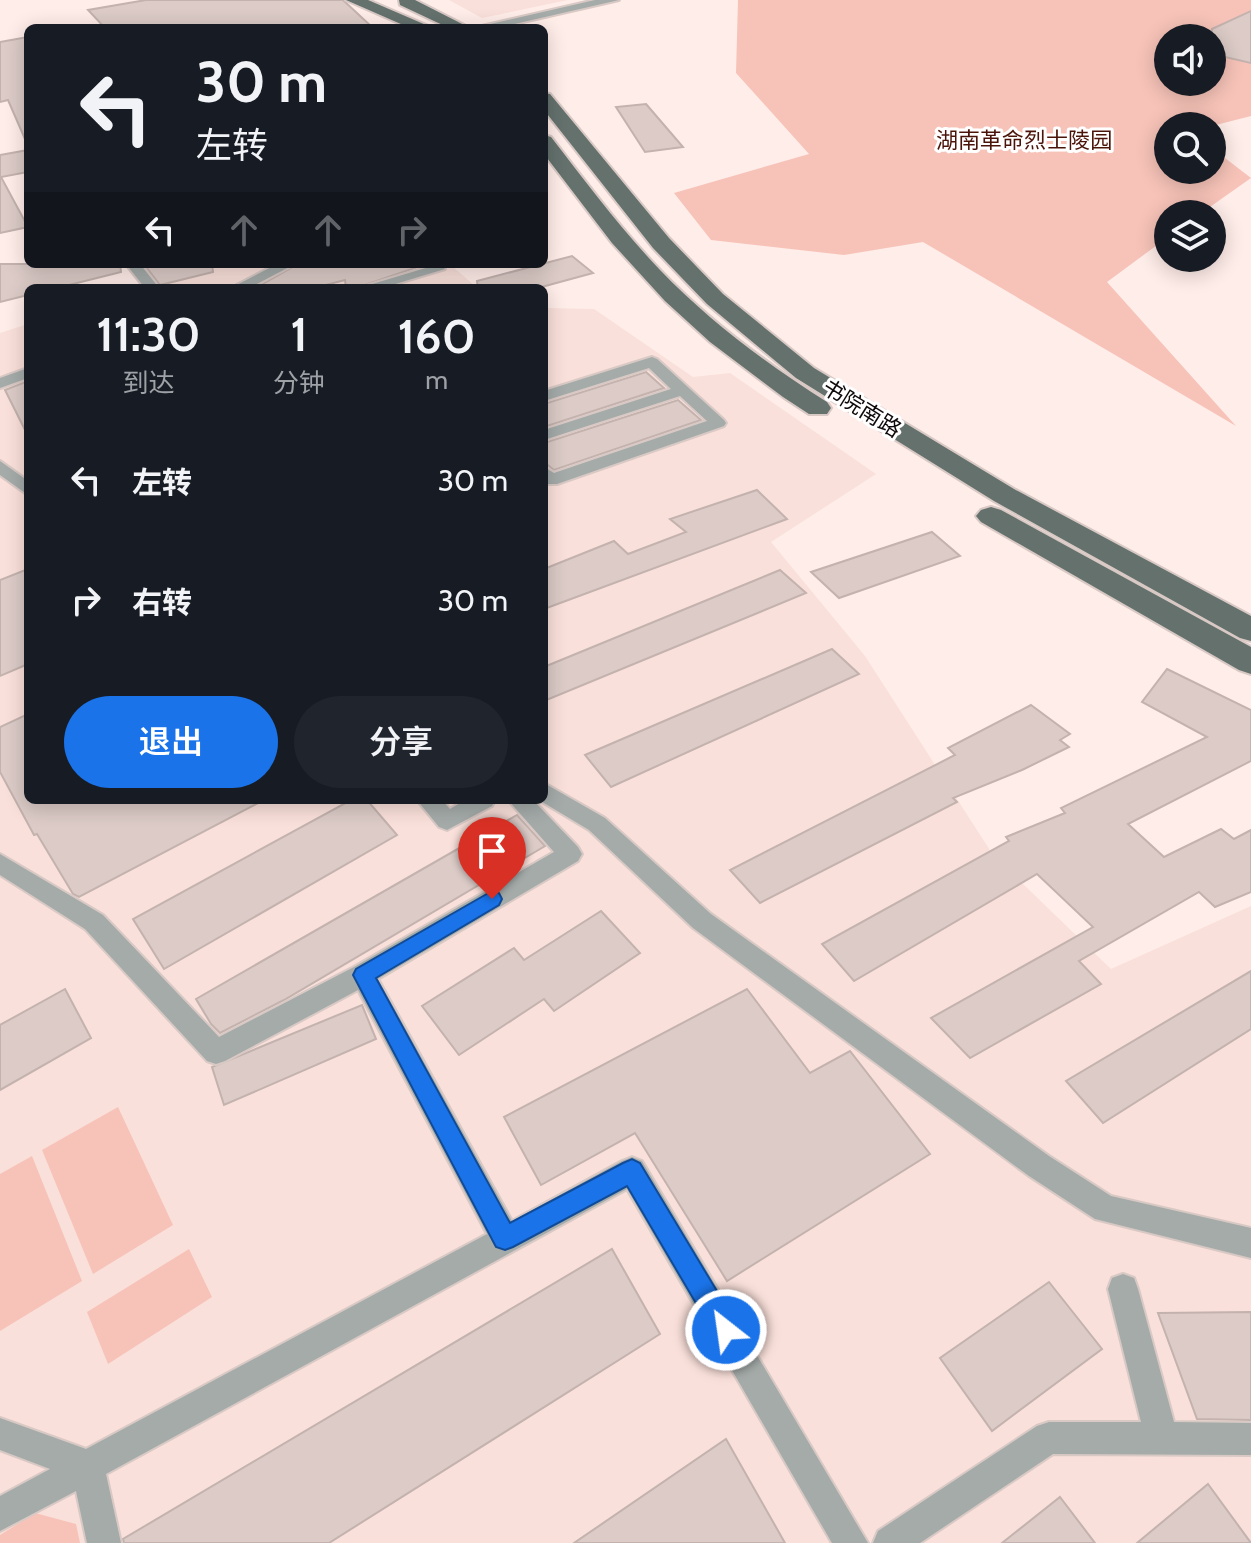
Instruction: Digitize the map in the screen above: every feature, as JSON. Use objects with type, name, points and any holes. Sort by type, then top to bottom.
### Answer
[{"type":"main road","points":[[354,0],[415,24]]},
{"type":"main road","points":[[406,1],[454,24]]},
{"type":"main road","name":"书院南路","points":[[548,103],[661,243],[715,299],[805,373],[1004,495],[1251,630]]},
{"type":"main road","name":"书院南路","points":[[548,146],[630,252],[681,305],[776,382],[980,510],[1251,662]]},
{"type":"street","points":[[498,24],[613,0]]},
{"type":"street","points":[[136,268],[149,284]]},
{"type":"street","points":[[246,284],[280,268]]},
{"type":"street","points":[[381,284],[437,268]]},
{"type":"street","points":[[548,395],[652,362],[718,423],[551,480],[548,477]]},
{"type":"street","points":[[0,383],[24,374]]},
{"type":"street","points":[[548,434],[683,390]]},
{"type":"street","points":[[0,466],[24,487]]},
{"type":"street","points":[[548,794],[597,824],[702,921],[1039,1166],[1105,1209],[1251,1243]]},
{"type":"street","points":[[432,804],[447,821],[477,804]]},
{"type":"street","points":[[0,863],[94,922],[216,1052],[363,975],[570,854],[523,804]]},
{"type":"street","points":[[363,975],[505,1238]]},
{"type":"street","points":[[0,1514],[632,1171],[851,1543]]},
{"type":"street","points":[[1123,1289],[1162,1439]]},
{"type":"street","points":[[0,1434],[88,1466]]},
{"type":"street","points":[[890,1543],[1049,1438],[1251,1439]]},
{"type":"street","points":[[88,1466],[104,1543]]},
{"type":"shaded area","points":[[449,0],[568,0],[482,18]]},
{"type":"shaded area","points":[[126,268],[454,268],[472,284],[139,284]]},
{"type":"shaded area","points":[[548,308],[594,309],[693,377],[730,373],[876,474],[771,542],[865,656],[993,855],[1111,969],[1251,906],[1251,1543],[0,1543],[0,333],[24,325],[24,804],[548,804]]},
{"type":"green space","name":"湖南革命烈士陵园","points":[[738,0],[1251,0],[1251,116],[1226,122],[1226,112],[1154,112],[1154,184],[1226,184],[1226,159],[1251,178],[1220,200],[1154,200],[1154,247],[1107,282],[1236,426],[923,242],[844,255],[711,240],[674,193],[809,154],[736,73]]},
{"type":"green space","points":[[118,1107],[173,1225],[93,1274],[42,1150]]},
{"type":"green space","points":[[32,1156],[82,1281],[0,1331],[0,1174]]},
{"type":"green space","points":[[189,1249],[212,1297],[108,1364],[87,1312]]},
{"type":"green space","points":[[35,1513],[76,1524],[80,1543],[0,1543],[0,1535]]},
{"type":"building","points":[[146,0],[343,0],[369,24],[101,24],[88,10]]},
{"type":"building","points":[[1251,11],[1251,63],[1226,57],[1226,24],[1223,24]]},
{"type":"building","points":[[24,38],[24,137],[8,100],[0,102],[0,42]]},
{"type":"building","points":[[646,104],[683,147],[645,152],[616,107]]},
{"type":"building","points":[[24,151],[24,173],[1,177],[24,220],[24,228],[0,233],[0,155]]},
{"type":"building","points":[[572,256],[593,273],[548,285],[477,284],[477,281],[526,268],[548,268],[548,262]]},
{"type":"building","points":[[0,264],[24,264],[24,268],[120,268],[121,272],[73,284],[24,284],[24,296],[0,302]]},
{"type":"building","points":[[147,268],[212,268],[213,272],[159,284]]},
{"type":"building","points":[[291,268],[415,268],[368,284],[346,284],[345,280],[330,284],[263,284]]},
{"type":"building","points":[[646,372],[664,388],[548,426],[548,403]]},
{"type":"building","points":[[24,383],[24,428],[5,390]]},
{"type":"building","points":[[678,400],[701,420],[554,470],[548,465],[548,442]]},
{"type":"building","points":[[757,490],[787,519],[548,608],[548,567],[614,541],[628,554],[686,532],[670,519]]},
{"type":"building","points":[[932,532],[960,556],[839,598],[811,572]]},
{"type":"building","points":[[780,570],[806,593],[548,699],[548,665]]},
{"type":"building","points":[[24,571],[24,666],[0,676],[0,580]]},
{"type":"building","points":[[832,649],[859,674],[611,787],[585,755]]},
{"type":"building","points":[[1167,669],[1251,710],[1251,761],[1128,824],[1164,857],[1221,829],[1234,839],[1251,830],[1251,892],[1215,907],[1199,892],[1079,961],[1101,984],[970,1058],[931,1018],[1093,927],[1037,874],[854,981],[822,944],[1009,841],[1006,837],[1065,813],[1061,808],[1207,737],[1142,702]]},
{"type":"building","points":[[1031,705],[1070,734],[1060,740],[1069,747],[953,798],[957,802],[760,903],[730,870],[955,755],[948,748]]},
{"type":"building","points":[[24,716],[24,804],[256,804],[79,897],[73,894],[37,834],[34,835],[0,772],[0,727]]},
{"type":"building","points":[[344,804],[370,804],[397,835],[164,969],[133,919]]},
{"type":"building","points":[[517,815],[545,846],[284,1000],[220,1033],[211,1024],[196,999]]},
{"type":"building","points":[[601,911],[640,953],[554,1011],[544,999],[459,1055],[422,1006],[514,948],[524,960]]},
{"type":"building","points":[[1251,971],[1251,1029],[1103,1123],[1066,1081]]},
{"type":"building","points":[[65,989],[91,1038],[0,1090],[0,1025]]},
{"type":"building","points":[[747,989],[810,1073],[850,1051],[930,1154],[727,1281],[635,1133],[541,1185],[504,1117]]},
{"type":"building","points":[[362,1005],[376,1039],[224,1105],[212,1067]]},
{"type":"building","points":[[612,1249],[660,1334],[329,1543],[124,1543],[123,1539]]},
{"type":"building","points":[[1049,1282],[1102,1349],[992,1431],[940,1358]]},
{"type":"building","points":[[1251,1312],[1251,1420],[1197,1419],[1158,1313]]},
{"type":"building","points":[[726,1439],[785,1543],[574,1543]]},
{"type":"building","points":[[1208,1484],[1251,1543],[1137,1543]]},
{"type":"building","points":[[1060,1497],[1095,1543],[1002,1543]]},
{"type":"route","points":[[492,899],[363,975],[505,1238],[632,1171],[726,1330]]}]
